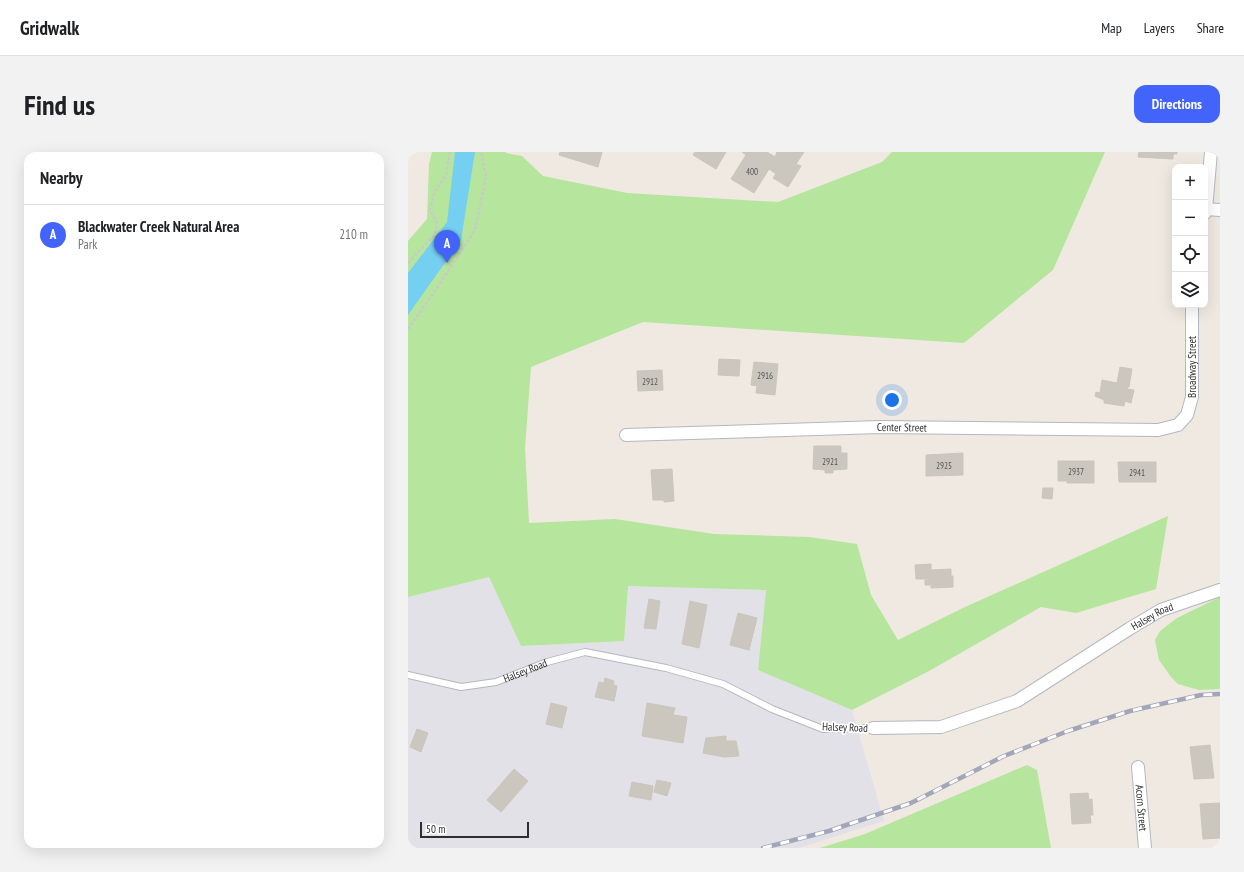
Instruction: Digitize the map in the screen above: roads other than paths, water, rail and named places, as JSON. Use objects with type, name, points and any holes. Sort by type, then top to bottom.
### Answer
[{"type":"street","points":[[1207,200],[1211,152]]},
{"type":"street","points":[[1208,211],[1220,210]]},
{"type":"street","name":"Broadway Street","points":[[1178,425],[1187,415],[1192,397],[1192,308]]},
{"type":"street","name":"Center Street","points":[[626,435],[880,426],[1158,430],[1178,425]]},
{"type":"street","name":"Halsey Road","points":[[873,728],[941,727],[1017,701],[1161,610],[1220,590]]},
{"type":"street","name":"Acorn Street","points":[[1138,767],[1145,848]]},
{"type":"lane","name":"Halsey Road","points":[[408,675],[461,687],[496,682],[547,662],[585,652],[666,668],[723,684],[772,709],[823,728],[873,728]]},
{"type":"water","points":[[455,152],[475,152],[461,240],[408,315],[408,273],[447,222]]},
{"type":"railway","points":[[763,848],[829,831],[911,803],[1004,756],[1068,731],[1130,711],[1201,695],[1220,694]]},
{"type":"place","name":"Blackwater Creek Natural Area","points":[[447,263]]}]
